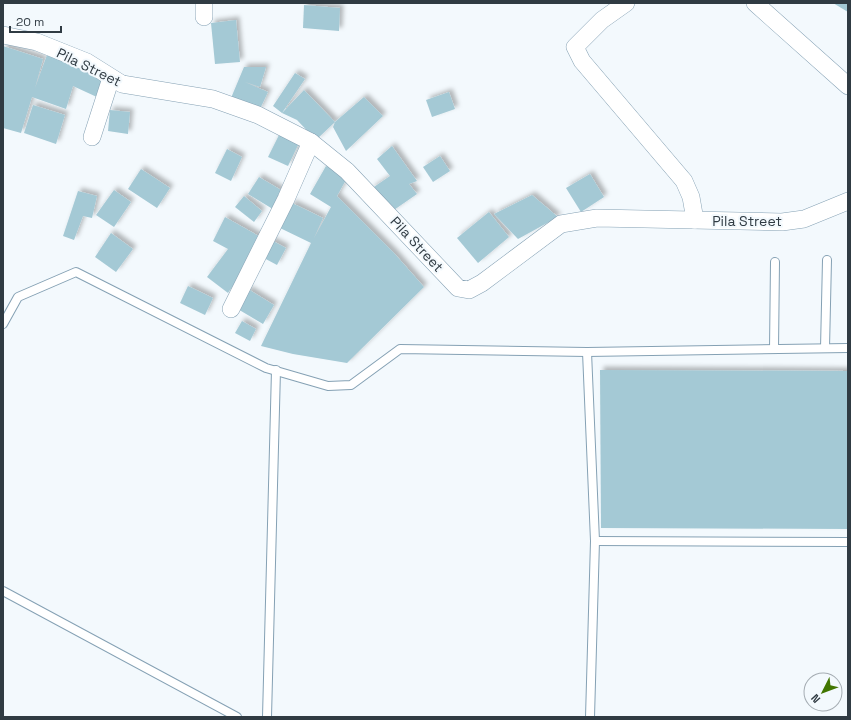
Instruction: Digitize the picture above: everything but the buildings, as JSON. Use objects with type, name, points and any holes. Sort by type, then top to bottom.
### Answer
[{"type":"street","points":[[626,3],[602,20],[575,47],[582,60],[684,181],[691,197],[695,220]]},
{"type":"street","points":[[755,3],[848,86]]},
{"type":"street","name":"Pila Street","points":[[3,35],[44,45],[87,62],[122,84],[213,99],[258,114],[311,142],[348,171],[458,288],[469,290],[482,283],[561,224],[597,218],[782,222],[804,219],[848,201]]},
{"type":"street","points":[[92,137],[111,78]]},
{"type":"street","points":[[231,309],[286,198],[311,142]]},
{"type":"lane","points":[[825,348],[827,260]]},
{"type":"lane","points":[[774,349],[775,262]]},
{"type":"lane","points":[[3,324],[18,297],[76,272],[266,368],[328,386],[351,385],[400,349],[587,352],[848,348]]},
{"type":"lane","points":[[587,352],[595,540],[590,717]]},
{"type":"lane","points":[[267,717],[276,370]]},
{"type":"lane","points":[[595,540],[848,542]]},
{"type":"lane","points":[[3,591],[237,717]]}]
